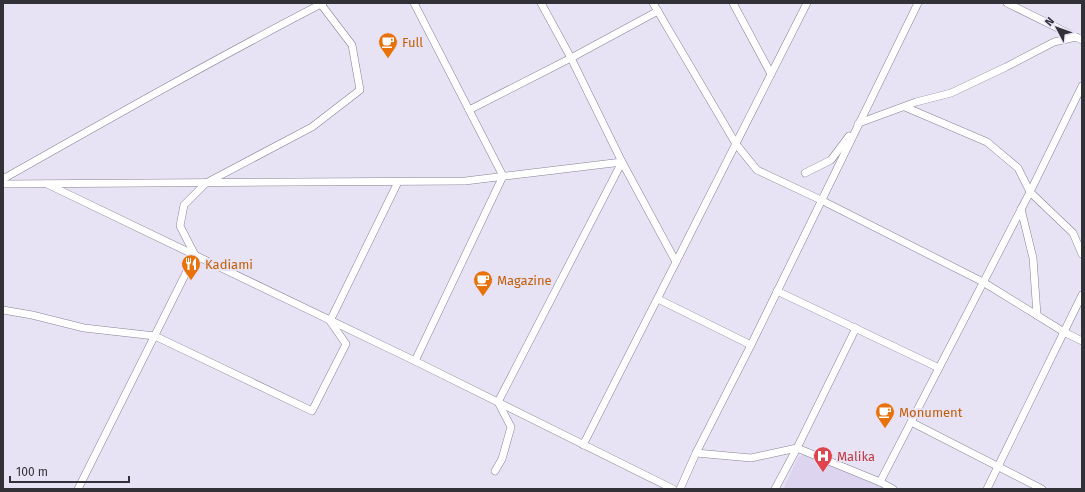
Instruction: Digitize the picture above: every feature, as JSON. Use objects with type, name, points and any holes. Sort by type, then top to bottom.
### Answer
[{"type":"street","points":[[3,179],[136,104],[321,3],[352,45],[360,90],[312,127],[206,183],[184,205],[180,226],[195,255]]},
{"type":"street","points":[[414,3],[503,176]]},
{"type":"street","points":[[541,3],[571,58],[622,162],[676,262]]},
{"type":"street","points":[[653,3],[736,144],[757,170],[821,200],[983,282],[1064,332],[1082,341]]},
{"type":"street","points":[[733,3],[771,74]]},
{"type":"street","points":[[583,445],[807,3]]},
{"type":"street","points":[[680,489],[696,453],[918,3]]},
{"type":"street","points":[[1007,3],[1023,6],[1079,38]]},
{"type":"street","points":[[469,110],[571,58],[658,11]]},
{"type":"street","points":[[805,174],[831,160],[859,123],[916,102],[951,93],[1054,42],[1079,38]]},
{"type":"street","points":[[880,482],[1030,192],[1082,86]]},
{"type":"street","points":[[905,106],[987,142],[1018,168],[1030,192],[1073,233],[1082,254]]},
{"type":"street","points":[[3,184],[465,181],[622,162]]},
{"type":"street","points":[[498,402],[622,162]]},
{"type":"street","points":[[415,361],[503,176]]},
{"type":"street","points":[[330,321],[398,182]]},
{"type":"street","points":[[45,184],[415,361],[673,489]]},
{"type":"street","points":[[1021,209],[1033,258],[1037,315]]},
{"type":"street","points":[[78,489],[195,255]]},
{"type":"street","points":[[777,291],[939,368]]},
{"type":"street","points":[[987,489],[1082,295]]},
{"type":"street","points":[[658,299],[750,345]]},
{"type":"street","points":[[3,310],[32,315],[84,328],[155,336],[312,411],[346,344],[330,321]]},
{"type":"street","points":[[775,489],[797,448],[856,328]]},
{"type":"street","points":[[495,471],[502,459],[511,427],[498,402]]},
{"type":"street","points":[[911,422],[1042,489]]},
{"type":"street","points":[[696,453],[751,458],[797,448],[880,482],[893,489]]},
{"type":"shaded area","name":"Malika","points":[[813,450],[885,489],[783,489],[798,457]]},
{"type":"place","name":"Full","points":[[388,59]]},
{"type":"place","name":"Kadiami","points":[[191,281]]},
{"type":"place","name":"Magazine","points":[[483,297]]},
{"type":"place","name":"Monument","points":[[885,429]]},
{"type":"place","name":"Malika","points":[[823,473]]}]
